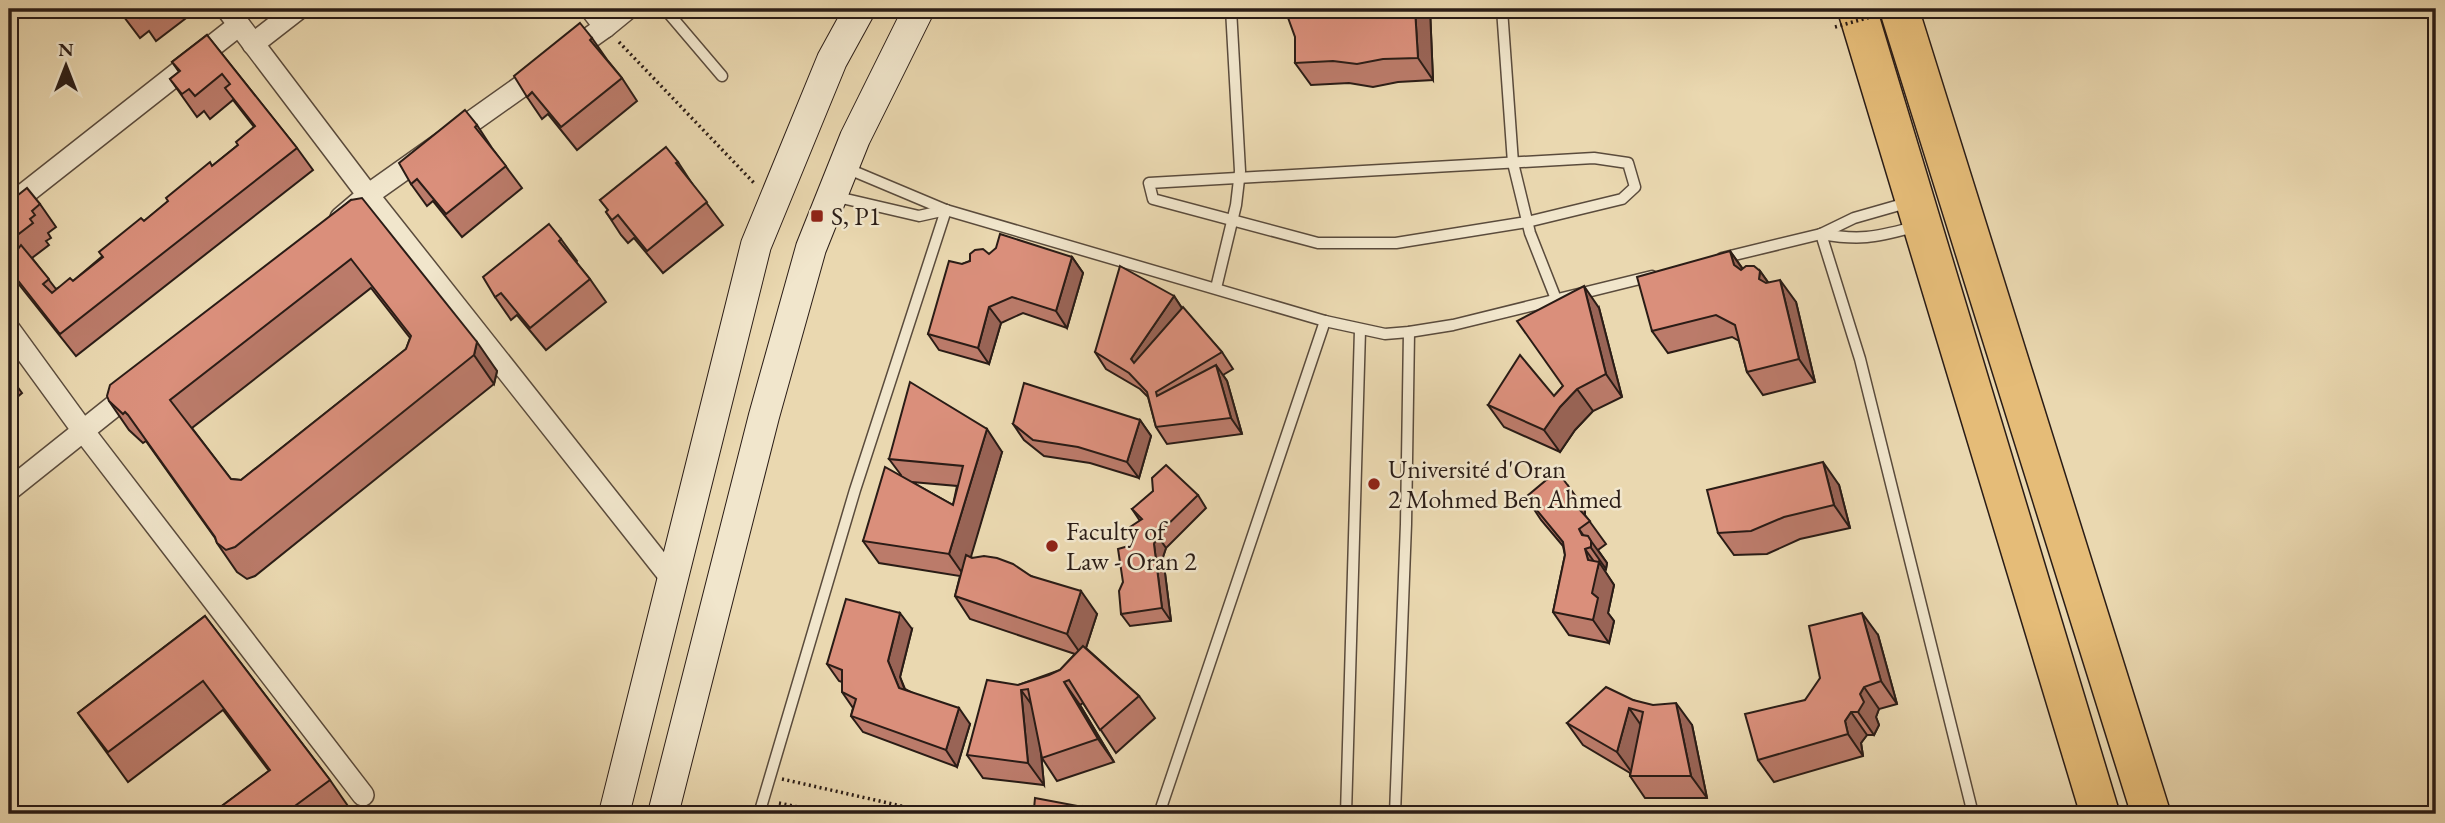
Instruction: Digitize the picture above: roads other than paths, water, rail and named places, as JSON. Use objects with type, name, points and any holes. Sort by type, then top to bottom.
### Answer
[{"type":"highway","points":[[1899,9],[2151,814]]},
{"type":"highway","points":[[1846,18],[1920,213],[2100,814]]},
{"type":"main road","points":[[614,814],[756,246],[832,60],[860,9]]},
{"type":"main road","points":[[663,814],[764,416],[811,248],[855,138],[919,9]]},
{"type":"street","points":[[253,44],[298,9]]},
{"type":"street","points":[[591,9],[605,27]]},
{"type":"street","points":[[326,230],[368,195],[627,9]]},
{"type":"street","points":[[9,206],[233,17],[368,195],[671,578]]},
{"type":"street","points":[[9,329],[84,432],[363,795]]},
{"type":"street","points":[[9,490],[147,379]]},
{"type":"lane","points":[[665,9],[722,76]]},
{"type":"lane","points":[[1216,288],[1239,178],[1231,9]]},
{"type":"lane","points":[[1502,9],[1513,163],[1527,222],[1556,299]]},
{"type":"lane","points":[[1594,159],[1628,163],[1635,187],[1622,199],[1527,222],[1396,243],[1318,243],[1153,198],[1149,183],[1239,178],[1513,163],[1594,159]]},
{"type":"lane","points":[[844,167],[946,210],[1325,321],[1385,334],[1453,325],[1662,273]]},
{"type":"lane","points":[[832,195],[919,216],[946,210]]},
{"type":"lane","points":[[759,814],[855,490],[946,210]]},
{"type":"lane","points":[[1715,260],[1821,234],[1854,218],[1920,213]]},
{"type":"lane","points":[[1821,234],[1864,239],[1920,213]]},
{"type":"lane","points":[[1821,234],[1860,359],[1973,814]]},
{"type":"lane","points":[[1159,814],[1325,321]]},
{"type":"lane","points":[[1346,814],[1360,330]]},
{"type":"lane","points":[[1395,814],[1406,524],[1409,332]]},
{"type":"place","name":"S, P1","points":[[817,216]]},
{"type":"place","name":"Université d'Oran 2 Mohmed Ben Ahmed","points":[[1374,484]]},
{"type":"place","name":"Faculty of Law - Oran 2","points":[[1052,546]]}]
